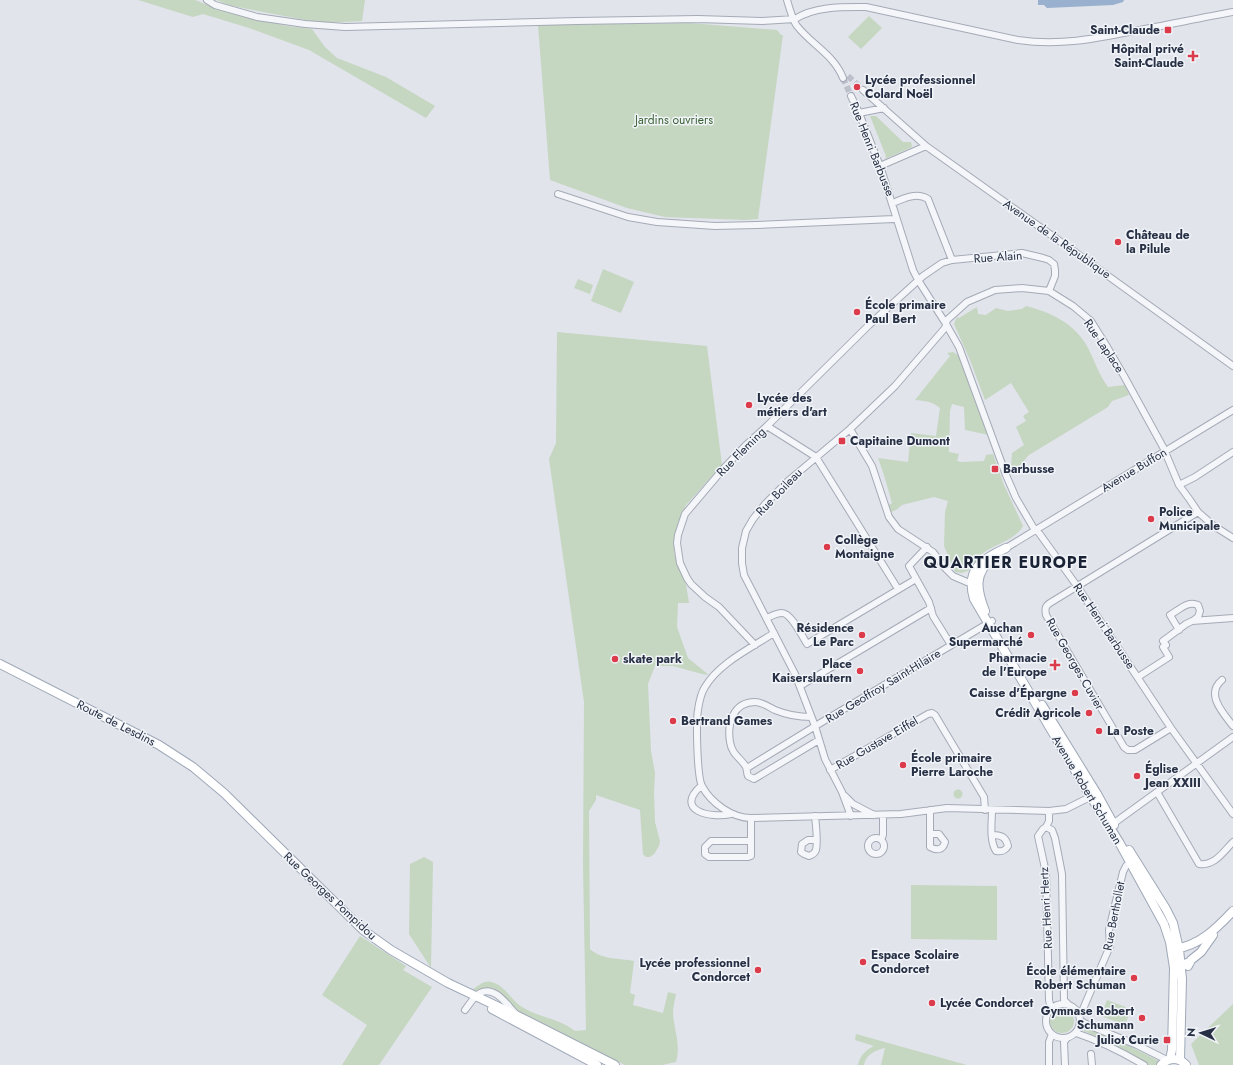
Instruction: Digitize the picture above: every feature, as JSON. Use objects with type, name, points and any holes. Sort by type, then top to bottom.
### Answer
[{"type":"main road","points":[[972,583],[980,563],[986,557],[1006,548]]},
{"type":"main road","name":"Avenue Robert Schuman","points":[[972,583],[990,622],[1027,683],[1055,725],[1111,825],[1166,909],[1174,928],[1175,949],[1172,1050],[1166,1061]]},
{"type":"main road","name":"Route de Lesdins","points":[[0,664],[159,745],[193,766],[224,794]]},
{"type":"main road","name":"Rue Georges Pompidou","points":[[224,794],[304,874],[363,930],[391,950],[596,1065]]},
{"type":"main road","name":"Avenue Robert Schuman","points":[[1111,825],[1164,924],[1181,965],[1183,1062]]},
{"type":"main road","points":[[1175,949],[1196,943],[1206,937],[1233,911]]},
{"type":"main road","points":[[1182,979],[1190,962],[1201,952],[1219,926]]},
{"type":"main road","points":[[1174,928],[1184,942],[1196,943]]},
{"type":"main road","points":[[1181,965],[1190,962]]},
{"type":"main road","name":"Rue Georges Pompidou","points":[[475,997],[518,1016],[615,1065]]},
{"type":"main road","points":[[1166,1061],[1183,1062]]},
{"type":"street","points":[[207,0],[215,5],[257,17],[305,24],[345,27],[698,19],[762,21],[795,19],[802,15],[822,9],[866,7],[1018,40],[1053,43],[1073,42],[1231,12]]},
{"type":"street","points":[[787,0],[796,25],[838,66],[846,77]]},
{"type":"street","name":"Avenue de la République","points":[[863,90],[926,146],[1233,366]]},
{"type":"street","name":"Rue Henri Barbusse","points":[[850,96],[859,113],[880,166],[911,264],[918,280],[946,324],[961,353],[1016,498],[1036,530],[1077,586],[1171,728],[1233,814]]},
{"type":"street","points":[[859,113],[884,108]]},
{"type":"street","points":[[880,166],[926,146]]},
{"type":"street","points":[[558,194],[628,217],[664,223],[715,226],[757,225],[894,219],[896,217]]},
{"type":"street","points":[[892,203],[915,196],[923,196],[928,199],[952,260]]},
{"type":"street","name":"Rue Alain","points":[[918,280],[942,263],[952,260],[1022,253],[1049,260],[1054,264],[1055,276],[1049,291]]},
{"type":"street","name":"Rue Fleming","points":[[755,645],[719,607],[691,584],[683,569],[678,550],[678,535],[685,514],[724,468],[869,325],[918,280]]},
{"type":"street","name":"Rue Laplace","points":[[946,324],[947,320],[967,302],[995,290],[1022,288],[1049,291],[1073,306],[1091,321],[1124,376],[1165,452],[1179,485],[1198,512],[1214,526],[1233,538]]},
{"type":"street","name":"Rue Boileau","points":[[851,816],[842,792],[830,770],[818,740],[815,726],[800,686],[744,574],[742,555],[746,531],[753,519],[788,481],[850,429],[895,386],[945,328],[946,324]]},
{"type":"street","name":"Avenue Buffon","points":[[1036,530],[1233,410]]},
{"type":"street","points":[[767,426],[816,457],[898,589]]},
{"type":"street","points":[[850,429],[872,466],[889,517],[898,529],[933,552],[953,576],[972,583]]},
{"type":"street","points":[[1179,485],[1195,477],[1233,452]]},
{"type":"street","points":[[1077,586],[1198,512]]},
{"type":"street","points":[[1006,548],[1036,530]]},
{"type":"street","name":"Rue Geoffroy Saint-Hilaire","points":[[926,547],[908,566],[929,602],[933,616],[951,645]]},
{"type":"street","points":[[767,618],[777,613],[789,615],[807,644],[916,579]]},
{"type":"street","name":"Rue Georges Cuvier","points":[[1077,586],[1047,605],[1045,610],[1046,615],[1124,747],[1128,750],[1135,750],[1171,728]]},
{"type":"street","points":[[1138,677],[1169,657],[1163,647],[1166,645],[1163,641],[1198,617],[1200,611],[1198,605],[1188,603],[1170,615],[1179,630]]},
{"type":"street","points":[[800,686],[931,608]]},
{"type":"street","points":[[1192,621],[1233,618]]},
{"type":"street","name":"Rue Geoffroy Saint-Hilaire","points":[[747,768],[990,622]]},
{"type":"street","points":[[774,633],[720,668],[704,688],[697,711],[698,769],[701,786],[714,801],[731,814],[751,818],[874,816],[953,808],[1049,811],[1066,809],[1094,796]]},
{"type":"street","points":[[1222,680],[1214,689],[1215,697],[1219,708],[1233,726]]},
{"type":"street","points":[[811,716],[790,715],[761,703],[747,703],[736,709],[732,715],[729,724],[730,743],[734,754],[747,768],[748,776],[754,779],[818,740]]},
{"type":"street","name":"Rue Gustave Eiffel","points":[[830,770],[932,713],[935,715],[984,797],[989,810]]},
{"type":"street","points":[[1111,825],[1233,737]]},
{"type":"street","points":[[701,786],[693,793],[691,801],[694,808],[699,812],[722,816],[731,814]]},
{"type":"street","name":"Rue Boileau","points":[[842,792],[853,804],[874,816]]},
{"type":"street","points":[[1157,792],[1199,864],[1207,865],[1215,861],[1233,842]]},
{"type":"street","points":[[836,817],[843,810],[846,803]]},
{"type":"street","points":[[930,810],[930,834]]},
{"type":"street","points":[[989,810],[992,835]]},
{"type":"street","points":[[1046,827],[1049,821],[1049,811]]},
{"type":"street","points":[[881,840],[883,835],[883,815]]},
{"type":"street","points":[[815,816],[816,840]]},
{"type":"street","points":[[751,818],[751,841],[751,854],[750,856],[710,857],[705,854],[705,847],[711,841],[751,841]]},
{"type":"street","name":"Rue Henri Hertz","points":[[1051,1009],[1049,1000],[1046,873],[1038,836],[1046,827],[1052,830],[1055,838],[1062,874],[1064,1000],[1069,1005]]},
{"type":"street","name":"Rue Berthollet","points":[[1080,1017],[1110,946],[1109,930],[1122,872],[1130,863]]},
{"type":"street","points":[[465,1010],[475,997]]},
{"type":"street","points":[[1080,1017],[1079,1028],[1076,1034],[1067,1038],[1061,1038],[1052,1034],[1046,1024],[1047,1016],[1051,1009],[1059,1004],[1069,1005],[1073,1007],[1088,1025],[1137,1045],[1166,1061]]},
{"type":"street","points":[[1049,1065],[1049,1042],[1052,1034]]},
{"type":"street","points":[[1076,1034],[1094,1039],[1130,1056],[1144,1065]]},
{"type":"street","points":[[1064,1065],[1064,1042],[1067,1038]]},
{"type":"street","points":[[1091,1054],[1094,1064]]},
{"type":"green space","points":[[138,0],[195,0],[215,8],[256,19],[287,26],[312,29],[325,47],[337,58],[386,77],[435,106],[426,118],[309,50],[249,28],[203,14],[193,17]]},
{"type":"green space","points":[[217,0],[365,0],[362,21],[321,23],[227,5]]},
{"type":"green space","points":[[869,16],[882,28],[861,49],[848,37]]},
{"type":"green space","name":"Jardins ouvriers","points":[[690,23],[777,30],[781,35],[783,35],[758,219],[745,220],[665,217],[627,208],[550,180],[538,25]]},
{"type":"green space","points":[[870,116],[876,116],[903,142],[911,142],[912,147],[885,159],[886,156]]},
{"type":"green space","points":[[603,269],[634,282],[621,313],[591,301]]},
{"type":"green space","points":[[578,279],[593,285],[590,294],[574,288]]},
{"type":"green space","points":[[1026,306],[1052,315],[1075,331],[1087,346],[1108,387],[1125,385],[1129,395],[1112,401],[1108,407],[1029,455],[1018,467],[1011,468],[1012,453],[1024,445],[1016,427],[1026,421],[1023,416],[1029,412],[1011,383],[985,400],[970,360],[954,324],[957,317],[959,318],[977,307],[978,314],[986,315],[996,308],[1008,311],[1022,309]]},
{"type":"green space","points":[[557,332],[707,346],[722,465],[686,505],[678,522],[674,552],[686,584],[689,603],[678,603],[677,627],[688,658],[709,675],[673,666],[655,666],[648,684],[651,751],[655,773],[655,822],[660,841],[654,854],[650,857],[646,857],[643,854],[640,810],[596,795],[596,800],[589,811],[590,949],[605,957],[634,961],[630,993],[635,995],[633,1005],[663,1013],[668,992],[676,994],[673,1013],[678,1043],[676,1062],[662,1065],[625,1065],[527,1018],[493,988],[476,992],[472,990],[481,984],[491,982],[504,989],[518,1004],[529,1011],[562,1023],[575,1031],[586,1030],[583,865],[584,702],[549,459],[556,443]]},
{"type":"green space","points":[[953,352],[958,355],[963,363],[989,435],[965,430],[964,407],[952,404],[950,411],[949,452],[959,454],[957,461],[961,462],[984,461],[986,455],[993,454],[1004,485],[1023,526],[1010,539],[982,554],[968,571],[962,573],[955,572],[944,546],[945,512],[948,501],[934,497],[902,505],[891,512],[889,505],[892,503],[878,458],[908,462],[911,433],[936,436],[940,408],[925,401],[915,400],[950,356],[947,353]]},
{"type":"green space","points":[[958,789],[963,794],[958,799],[953,794]]},
{"type":"green space","points":[[424,857],[433,862],[431,968],[409,934],[410,864]]},
{"type":"green space","points":[[911,885],[997,886],[997,940],[911,939]]},
{"type":"green space","points":[[360,936],[406,966],[403,970],[432,987],[379,1065],[342,1065],[367,1025],[322,995]]},
{"type":"green space","points":[[1107,1000],[1131,1009],[1125,1025],[1101,1016]]},
{"type":"green space","points":[[1233,1004],[1233,1065],[1199,1065],[1191,1044]]},
{"type":"green space","points":[[1062,1009],[1071,1012],[1074,1021],[1071,1030],[1062,1033],[1053,1030],[1050,1021],[1053,1012]]},
{"type":"green space","points":[[1084,1028],[1122,1043],[1159,1061],[1157,1065],[1148,1065],[1110,1042],[1084,1031]]},
{"type":"green space","points":[[856,1034],[967,1065],[881,1065],[885,1048],[875,1051],[869,1055],[864,1065],[858,1065],[860,1058],[864,1053],[874,1046],[855,1040]]},
{"type":"water","points":[[1038,0],[1124,0],[1123,2],[1113,5],[1047,8],[1044,5],[1038,5]]},
{"type":"tunnel","points":[[848,76],[863,90]]},
{"type":"tunnel","points":[[843,78],[851,96]]},
{"type":"place","name":"Saint-Claude","points":[[1168,30]]},
{"type":"place","name":"Hôpital privé Saint-Claude","points":[[1193,56]]},
{"type":"place","name":"Lycée professionnel Colard Noël","points":[[857,87]]},
{"type":"place","name":"Château de la Pilule","points":[[1118,242]]},
{"type":"place","name":"École primaire Paul Bert","points":[[857,312]]},
{"type":"place","name":"Lycée des métiers d'art","points":[[749,405]]},
{"type":"place","name":"Capitaine Dumont","points":[[842,441]]},
{"type":"place","name":"Barbusse","points":[[995,469]]},
{"type":"place","name":"Police Municipale","points":[[1151,519]]},
{"type":"place","name":"Collège Montaigne","points":[[827,547]]},
{"type":"place","name":"Résidence Le Parc","points":[[862,635]]},
{"type":"place","name":"Auchan Supermarché","points":[[1031,635]]},
{"type":"place","name":"skate park","points":[[615,659]]},
{"type":"place","name":"Pharmacie de l'Europe","points":[[1055,665]]},
{"type":"place","name":"Place Kaiserslautern","points":[[860,671]]},
{"type":"place","name":"Caisse d'Épargne","points":[[1075,693]]},
{"type":"place","name":"Crédit Agricole","points":[[1089,713]]},
{"type":"place","name":"Bertrand Games","points":[[673,721]]},
{"type":"place","name":"La Poste","points":[[1099,731]]},
{"type":"place","name":"École primaire Pierre Laroche","points":[[903,765]]},
{"type":"place","name":"Église Jean XXIII","points":[[1137,776]]},
{"type":"place","name":"Espace Scolaire Condorcet","points":[[863,962]]},
{"type":"place","name":"Lycée professionnel Condorcet","points":[[758,970]]},
{"type":"place","name":"École élémentaire Robert Schuman","points":[[1134,978]]},
{"type":"place","name":"Lycée Condorcet","points":[[932,1003]]},
{"type":"place","name":"Gymnase Robert Schumann","points":[[1142,1018]]},
{"type":"place","name":"Juliot Curie","points":[[1167,1040]]},
{"type":"district","name":"QUARTIER EUROPE","points":[[1006,562]]}]
